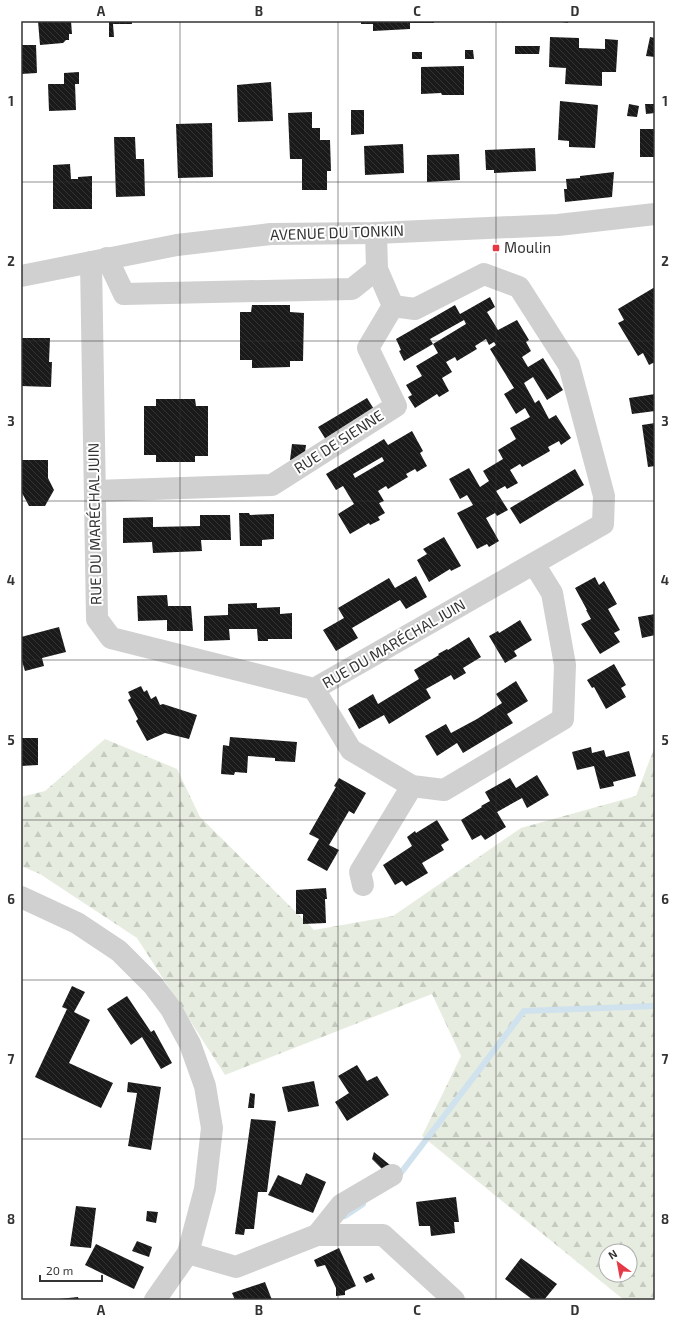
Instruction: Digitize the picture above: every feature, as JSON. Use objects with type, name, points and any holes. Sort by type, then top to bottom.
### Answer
[{"type":"street","name":"AVENUE DU TONKIN","points":[[21,276],[177,245],[271,234],[376,233],[558,224],[655,214]]},
{"type":"street","points":[[376,233],[377,269],[393,306]]},
{"type":"street","points":[[99,260],[124,294],[352,289],[377,269]]},
{"type":"street","name":"RUE DU MARÉCHAL JUIN","points":[[99,260],[95,491],[97,619],[111,638],[314,689],[603,524],[604,496],[569,365],[519,287],[484,274],[415,309],[393,306]]},
{"type":"street","name":"RUE DE SIENNE","points":[[95,491],[272,485],[396,406],[368,348],[393,306]]},
{"type":"street","points":[[314,689],[350,750],[412,786],[444,790],[563,719],[565,665],[552,593],[534,564]]},
{"type":"street","points":[[363,885],[360,872],[412,786]]},
{"type":"street","points":[[21,897],[77,923],[119,951],[153,985],[171,1009],[190,1044],[205,1086],[212,1128],[205,1189],[188,1254],[155,1300]]},
{"type":"street","points":[[317,1235],[341,1205],[392,1176]]},
{"type":"street","points":[[188,1254],[236,1267],[317,1235],[383,1235],[454,1300]]},
{"type":"green space","points":[[105,739],[177,769],[200,817],[314,930],[393,916],[521,828],[636,796],[655,746],[655,1300],[624,1300],[603,1283],[638,1283],[638,1243],[598,1243],[598,1279],[422,1136],[461,1056],[432,994],[225,1075],[137,938],[40,874],[21,866],[21,797],[45,791]]},
{"type":"building","points":[[38,21],[71,21],[72,34],[69,34],[69,40],[66,40],[63,43],[40,45]]},
{"type":"building","points":[[109,21],[132,21],[132,24],[113,24],[114,37],[109,37]]},
{"type":"building","points":[[361,21],[434,21],[434,23],[410,23],[410,29],[373,31],[373,24],[361,24]]},
{"type":"building","points":[[556,21],[568,21],[568,23]]},
{"type":"building","points":[[550,37],[579,38],[579,48],[605,49],[605,39],[618,40],[616,72],[602,72],[602,86],[565,84],[566,68],[549,67]]},
{"type":"building","points":[[650,37],[655,38],[655,57],[646,56]]},
{"type":"building","points":[[21,45],[36,45],[37,73],[21,74]]},
{"type":"building","points":[[515,46],[540,46],[539,54],[515,54]]},
{"type":"building","points":[[465,50],[473,50],[474,59],[465,59]]},
{"type":"building","points":[[412,52],[422,52],[422,59],[412,59]]},
{"type":"building","points":[[464,66],[464,95],[442,95],[441,93],[421,94],[421,67]]},
{"type":"building","points":[[79,72],[79,84],[75,84],[76,110],[49,111],[48,84],[64,84],[64,73]]},
{"type":"building","points":[[271,82],[273,121],[238,122],[237,85]]},
{"type":"building","points":[[560,101],[598,105],[595,148],[569,147],[569,141],[558,140]]},
{"type":"building","points":[[629,104],[639,106],[637,117],[627,116]]},
{"type":"building","points":[[645,104],[655,104],[655,113],[646,114]]},
{"type":"building","points":[[351,110],[364,110],[364,134],[351,135]]},
{"type":"building","points":[[312,112],[312,128],[320,128],[320,140],[330,140],[331,171],[327,171],[327,190],[302,190],[302,159],[290,159],[288,113]]},
{"type":"building","points":[[212,123],[213,177],[178,178],[176,124]]},
{"type":"building","points":[[640,129],[655,129],[655,157],[640,157]]},
{"type":"building","points":[[114,137],[135,137],[136,159],[144,159],[145,196],[116,197]]},
{"type":"building","points":[[403,144],[404,173],[365,175],[364,146]]},
{"type":"building","points":[[535,148],[536,171],[494,173],[494,170],[486,170],[485,150]]},
{"type":"building","points":[[459,154],[460,180],[427,182],[427,155]]},
{"type":"building","points":[[70,164],[71,179],[92,176],[92,209],[53,209],[53,165]]},
{"type":"building","points":[[614,172],[612,197],[565,202],[564,189],[567,189],[566,179]]},
{"type":"building","points":[[655,287],[655,362],[649,365],[643,353],[638,356],[618,323],[624,320],[618,309]]},
{"type":"building","points":[[490,297],[495,307],[487,312],[498,330],[517,320],[529,340],[526,342],[531,351],[522,357],[528,367],[543,358],[563,390],[547,400],[533,377],[524,383],[535,403],[539,400],[549,419],[556,415],[571,438],[561,445],[559,441],[548,447],[550,451],[522,467],[520,464],[510,470],[518,483],[507,489],[505,486],[496,491],[508,510],[497,516],[495,513],[486,518],[499,541],[489,547],[487,544],[477,549],[457,513],[473,505],[467,495],[460,499],[449,479],[469,468],[480,487],[489,481],[483,471],[503,459],[498,450],[516,439],[510,428],[530,417],[525,408],[516,414],[504,394],[514,388],[490,349],[496,345],[494,342],[489,345],[486,339],[475,346],[477,349],[457,361],[455,357],[446,362],[452,372],[442,378],[449,391],[439,397],[437,394],[415,408],[408,397],[412,395],[406,385],[422,376],[416,366],[438,353],[433,344],[404,361],[399,351],[401,350],[396,339],[455,305],[460,314]],"holes":[[[464,320],[466,324],[433,344],[430,339]]]},
{"type":"building","points":[[252,305],[290,305],[290,312],[304,313],[303,361],[290,361],[290,367],[252,368],[252,360],[240,360],[240,312],[251,312]]},
{"type":"building","points":[[21,338],[50,338],[49,362],[52,362],[51,387],[21,386]]},
{"type":"building","points":[[655,394],[655,411],[632,414],[629,398]]},
{"type":"building","points":[[367,398],[377,414],[328,443],[318,427]]},
{"type":"building","points":[[156,399],[195,399],[196,406],[208,406],[208,456],[195,456],[195,462],[156,462],[156,455],[144,455],[144,406],[156,406]]},
{"type":"building","points":[[655,423],[655,466],[648,467],[642,425]]},
{"type":"building","points":[[412,431],[423,451],[420,453],[427,466],[417,472],[415,469],[406,474],[408,477],[388,489],[386,486],[378,491],[384,501],[379,503],[385,513],[378,517],[380,520],[370,525],[369,523],[350,534],[338,514],[354,504],[343,486],[336,490],[326,474],[384,439],[388,445]],"holes":[[[382,457],[384,461],[355,478],[353,474]]]},
{"type":"building","points":[[292,444],[306,445],[304,460],[290,460]]},
{"type":"building","points":[[21,460],[48,460],[48,478],[54,490],[45,506],[29,506],[21,491]]},
{"type":"building","points":[[575,469],[584,485],[520,524],[510,508]]},
{"type":"building","points":[[239,513],[249,513],[250,515],[274,514],[274,539],[262,540],[262,546],[240,546]]},
{"type":"building","points":[[200,515],[230,515],[231,540],[201,540],[202,551],[153,553],[152,542],[123,543],[123,518],[153,517],[153,527],[200,526]]},
{"type":"building","points":[[444,537],[461,566],[451,571],[450,569],[429,582],[417,560],[427,554],[423,549]]},
{"type":"building","points":[[416,576],[427,597],[406,609],[400,600],[352,628],[358,638],[336,651],[323,630],[344,618],[338,608],[389,578],[395,588]]},
{"type":"building","points":[[595,577],[599,585],[604,581],[617,604],[608,609],[620,630],[614,633],[620,642],[600,654],[581,624],[591,619],[575,588]]},
{"type":"building","points":[[167,595],[168,606],[191,606],[193,631],[167,631],[167,620],[138,621],[137,596]]},
{"type":"building","points":[[257,603],[257,608],[280,607],[280,614],[292,613],[292,639],[268,639],[268,641],[258,641],[257,629],[229,629],[230,640],[204,641],[204,616],[228,615],[228,604]]},
{"type":"building","points":[[655,614],[655,635],[642,638],[638,617]]},
{"type":"building","points":[[520,620],[532,640],[514,651],[517,656],[505,663],[489,636],[498,631],[499,633]]},
{"type":"building","points":[[59,627],[66,652],[42,658],[44,666],[25,671],[21,658],[21,637]]},
{"type":"building","points":[[469,637],[481,657],[463,668],[466,673],[454,680],[451,675],[426,689],[431,698],[389,724],[384,715],[359,729],[348,709],[373,694],[378,704],[419,679],[414,670],[439,655],[438,654],[447,649],[448,650]]},
{"type":"building","points":[[614,664],[626,685],[621,688],[626,697],[606,709],[594,687],[592,688],[587,680]]},
{"type":"building","points":[[516,681],[528,701],[507,714],[513,723],[463,753],[457,743],[437,756],[425,736],[446,724],[451,733],[477,719],[502,703],[496,694]]},
{"type":"building","points":[[141,686],[144,692],[147,690],[151,699],[156,696],[160,705],[163,704],[197,715],[189,739],[165,733],[147,741],[136,721],[138,719],[128,700],[131,698],[128,692]]},
{"type":"building","points":[[230,737],[297,742],[295,762],[275,761],[275,758],[248,756],[247,773],[235,772],[234,775],[221,774],[223,745],[229,746]]},
{"type":"building","points":[[21,738],[38,738],[38,765],[21,766]]},
{"type":"building","points":[[591,747],[592,753],[604,750],[606,757],[629,751],[636,776],[613,782],[614,786],[600,789],[594,766],[577,770],[572,752]]},
{"type":"building","points":[[537,775],[549,795],[527,808],[522,798],[497,812],[506,827],[485,840],[481,835],[472,840],[461,820],[490,801],[485,792],[510,778],[516,788]]},
{"type":"building","points":[[339,778],[366,793],[354,814],[349,811],[329,845],[339,850],[327,871],[307,860],[319,839],[309,834],[336,787],[334,786]]},
{"type":"building","points":[[437,820],[449,840],[441,845],[444,850],[422,863],[428,873],[406,886],[402,881],[395,885],[383,865],[412,846],[407,837],[415,831],[416,833]]},
{"type":"building","points":[[326,888],[326,923],[303,924],[303,914],[296,914],[296,890]]},
{"type":"building","points":[[72,986],[85,992],[74,1012],[90,1020],[69,1063],[113,1083],[101,1108],[35,1077],[67,1009],[62,1007]]},
{"type":"building","points":[[127,996],[151,1032],[154,1030],[172,1063],[161,1069],[142,1037],[131,1045],[107,1009]]},
{"type":"building","points":[[357,1065],[367,1081],[377,1076],[389,1095],[347,1121],[335,1102],[349,1093],[338,1076]]},
{"type":"building","points":[[314,1081],[319,1106],[288,1112],[282,1087]]},
{"type":"building","points":[[128,1082],[161,1087],[151,1150],[128,1146],[137,1093],[127,1092]]},
{"type":"building","points":[[250,1093],[255,1094],[254,1108],[248,1108]]},
{"type":"building","points":[[251,1119],[276,1121],[267,1192],[258,1192],[254,1229],[245,1229],[244,1235],[235,1234]]},
{"type":"building","points":[[374,1152],[390,1165],[385,1172],[372,1159]]},
{"type":"building","points":[[306,1173],[326,1182],[313,1213],[268,1195],[278,1175],[301,1185]]},
{"type":"building","points":[[456,1197],[459,1222],[454,1222],[455,1233],[431,1236],[430,1226],[419,1226],[416,1202]]},
{"type":"building","points":[[76,1206],[96,1208],[91,1248],[70,1246]]},
{"type":"building","points":[[147,1211],[158,1212],[156,1223],[146,1221]]},
{"type":"building","points":[[137,1241],[152,1247],[149,1257],[132,1251]]},
{"type":"building","points":[[96,1244],[144,1267],[134,1289],[85,1265]]},
{"type":"building","points":[[339,1248],[356,1286],[345,1291],[345,1295],[336,1296],[336,1288],[325,1265],[317,1267],[314,1260]]},
{"type":"building","points":[[521,1258],[557,1284],[544,1300],[533,1300],[505,1279]]},
{"type":"building","points":[[372,1273],[375,1279],[366,1283],[363,1277]]},
{"type":"building","points":[[265,1282],[272,1300],[235,1300],[232,1293]]},
{"type":"building","points":[[78,1297],[79,1300],[59,1300],[59,1299]]},
{"type":"waterway","points":[[397,1178],[524,1011],[655,1006]]},
{"type":"waterway","points":[[345,1216],[363,1204]]},
{"type":"place","name":"Moulin","points":[[496,248]]}]
